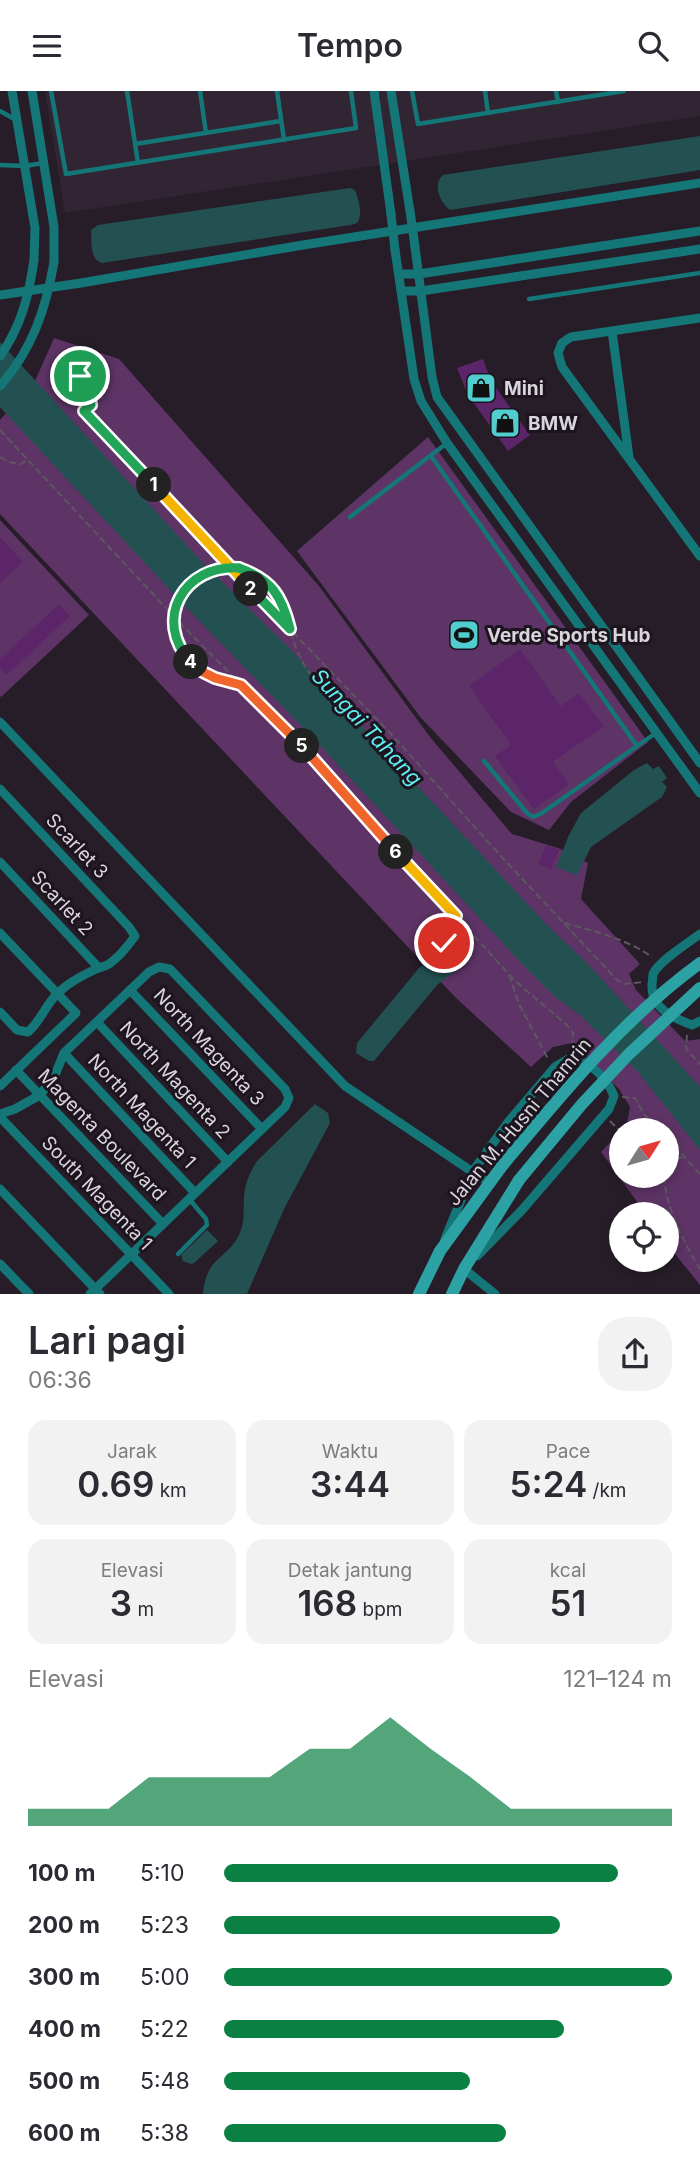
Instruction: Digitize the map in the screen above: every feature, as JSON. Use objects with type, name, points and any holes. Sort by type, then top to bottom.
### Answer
[{"type":"main road","name":"Jalan M. Husni Thamrin","points":[[419,1294],[440,1251],[502,1166],[568,1087],[614,1038],[700,963]]},
{"type":"main road","name":"Jalan M. Husni Thamrin","points":[[452,1294],[464,1269],[519,1180],[582,1104],[629,1054],[700,988]]},
{"type":"street","points":[[0,356],[21,317],[29,292],[34,260],[35,228],[12,91]]},
{"type":"street","points":[[0,386],[26,352],[40,322],[49,293],[54,262],[54,227],[32,91]]},
{"type":"street","points":[[374,91],[398,274],[414,379],[421,401],[447,443],[700,793]]},
{"type":"street","points":[[391,91],[437,397],[700,763]]},
{"type":"street","points":[[0,295],[700,183]]},
{"type":"street","points":[[398,274],[419,274],[700,231]]},
{"type":"street","points":[[401,291],[421,291],[700,249]]},
{"type":"street","points":[[700,318],[571,337],[562,343],[558,353],[562,367],[700,556]]},
{"type":"street","points":[[612,331],[630,460]]},
{"type":"street","points":[[0,722],[345,1086],[489,1183]]},
{"type":"street","name":"Scarlet 3","points":[[2,796],[130,927],[135,936],[129,944],[107,966],[98,967]]},
{"type":"street","name":"Scarlet 2","points":[[0,862],[98,967]]},
{"type":"street","points":[[0,933],[76,1013],[0,1086]]},
{"type":"street","points":[[700,934],[662,964],[653,975],[652,981],[654,1000],[669,1015],[692,1025],[700,1021]]},
{"type":"street","points":[[0,1012],[17,1030],[29,1032],[57,994],[98,967]]},
{"type":"street","points":[[0,1115],[40,1095],[55,1075],[64,1053],[149,972],[159,967],[170,969],[285,1089],[289,1098],[285,1107],[131,1254],[95,1292],[0,1189]]},
{"type":"street","name":"North Magenta 3","points":[[130,990],[262,1129]]},
{"type":"street","name":"North Magenta 2","points":[[97,1022],[228,1162]]},
{"type":"street","name":"North Magenta 1","points":[[64,1053],[192,1196]]},
{"type":"street","points":[[440,1251],[473,1171],[509,1121],[555,1067],[572,1057],[585,1061],[609,1083],[614,1096],[605,1115],[522,1210],[464,1269],[495,1294]]},
{"type":"street","name":"Magenta Boulevard","points":[[16,1070],[163,1224]]},
{"type":"street","name":"South Magenta 1","points":[[0,1115],[169,1294]]},
{"type":"street","points":[[0,1264],[29,1294]]},
{"type":"lane","points":[[51,91],[66,174],[356,128],[351,91]]},
{"type":"lane","points":[[127,91],[138,163]]},
{"type":"lane","points":[[200,91],[206,133]]},
{"type":"lane","points":[[277,91],[284,140]]},
{"type":"lane","points":[[412,91],[418,124],[624,91]]},
{"type":"lane","points":[[485,91],[488,113]]},
{"type":"lane","points":[[556,91],[558,102]]},
{"type":"lane","points":[[0,111],[17,121]]},
{"type":"lane","points":[[135,144],[281,121]]},
{"type":"lane","points":[[0,165],[44,163]]},
{"type":"lane","points":[[529,299],[700,273]]},
{"type":"lane","points":[[350,517],[447,443]]},
{"type":"lane","points":[[431,456],[637,746]]},
{"type":"lane","points":[[484,761],[533,817],[656,733]]},
{"type":"lane","points":[[178,1254],[206,1225],[206,1219],[192,1196]]},
{"type":"path","points":[[84,411],[91,405],[89,391],[74,368],[65,363],[58,365],[54,377],[84,411],[392,735],[617,980],[624,984],[652,981]]},
{"type":"path","points":[[0,430],[179,622],[300,745],[509,974],[566,1024],[573,1033],[572,1057]]},
{"type":"path","points":[[0,457],[21,464],[27,459]]},
{"type":"path","points":[[241,685],[215,678],[199,670],[180,649],[174,636],[173,622],[182,594],[194,580],[208,571],[238,568],[255,574],[268,583],[285,609],[295,645],[310,673],[341,706],[371,727],[392,735]]},
{"type":"path","points":[[444,943],[434,929],[456,916]]},
{"type":"path","points":[[562,922],[602,933],[639,948],[662,964]]},
{"type":"path","points":[[509,974],[519,1004],[537,1041],[555,1067]]},
{"type":"path","points":[[689,1024],[686,1049],[700,1064]]},
{"type":"path","points":[[614,1096],[635,1098],[648,1118]]},
{"type":"path","points":[[605,1115],[609,1119]]},
{"type":"path","points":[[679,1152],[700,1174]]},
{"type":"path","points":[[679,1158],[684,1158]]},
{"type":"path","points":[[679,1228],[700,1269]]},
{"type":"shaded area","points":[[45,91],[700,91],[700,116],[65,213]]},
{"type":"shaded area","points":[[700,136],[700,170],[450,210],[439,193],[438,183],[443,175]]},
{"type":"shaded area","points":[[350,188],[355,190],[360,209],[357,223],[102,263],[93,254],[91,230],[98,225]]},
{"type":"shaded area","points":[[54,338],[119,359],[319,586],[430,737],[512,834],[558,848],[588,863],[581,899],[640,964],[629,974],[636,990],[685,1041],[700,1039],[700,1285],[679,1259],[679,1202],[637,1202],[627,1188],[679,1188],[679,1118],[628,1118],[630,1107],[619,1089],[572,1043],[553,1047],[531,1067],[455,997],[0,514],[0,420],[35,381]]},
{"type":"shaded area","points":[[0,342],[204,564],[291,650],[546,924],[587,963],[700,1087],[700,1150],[679,1124],[679,1118],[675,1118],[638,1072],[580,1015],[555,997],[522,964],[316,741],[183,604],[0,407]]},
{"type":"shaded area","name":"Verde Sports Hub","points":[[428,437],[648,742],[571,802],[549,830],[511,812],[421,718],[297,551]]},
{"type":"shaded area","points":[[0,520],[89,615],[1,697],[0,696]]},
{"type":"shaded area","points":[[647,763],[653,769],[659,766],[667,778],[662,782],[667,787],[662,797],[591,847],[577,875],[556,867],[581,813],[634,770]]},
{"type":"shaded area","points":[[442,952],[457,970],[437,985],[374,1061],[356,1053],[357,1043],[419,968]]},
{"type":"shaded area","points":[[315,1104],[328,1113],[330,1123],[284,1209],[247,1294],[203,1294],[205,1281],[213,1264],[231,1247],[241,1230],[245,1187],[254,1165]]},
{"type":"shaded area","points":[[609,1143],[609,1163],[601,1152]]},
{"type":"shaded area","points":[[207,1230],[218,1241],[194,1263],[183,1261],[181,1255]]},
{"type":"building","points":[[483,359],[491,381],[530,435],[508,451],[468,395],[457,368]]},
{"type":"building","points":[[0,537],[23,562],[0,583]]},
{"type":"building","points":[[59,604],[70,616],[7,675],[0,668],[0,659]]},
{"type":"building","points":[[520,649],[561,706],[579,693],[604,726],[553,762],[569,784],[534,809],[495,756],[511,745],[469,686]]},
{"type":"building","points":[[546,845],[559,850],[551,869],[539,864]]},
{"type":"building","points":[[427,930],[441,948],[431,956],[417,938]]},
{"type":"place","name":"Mini","points":[[481,388]]},
{"type":"place","name":"BMW","points":[[505,423]]},
{"type":"place","name":"Verde Sports Hub","points":[[464,635]]},
{"type":"route","points":[[80,376],[89,391],[91,405],[84,411],[206,541],[248,586],[290,629],[285,609],[268,583],[255,574],[238,568],[222,568],[208,571],[194,580],[182,594],[176,608],[174,636],[180,649],[199,670],[215,678],[241,685],[300,745],[456,916],[434,929],[444,943]]},
{"type":"water label","name":"Sungai Tahang","points":[[367,727]]}]
